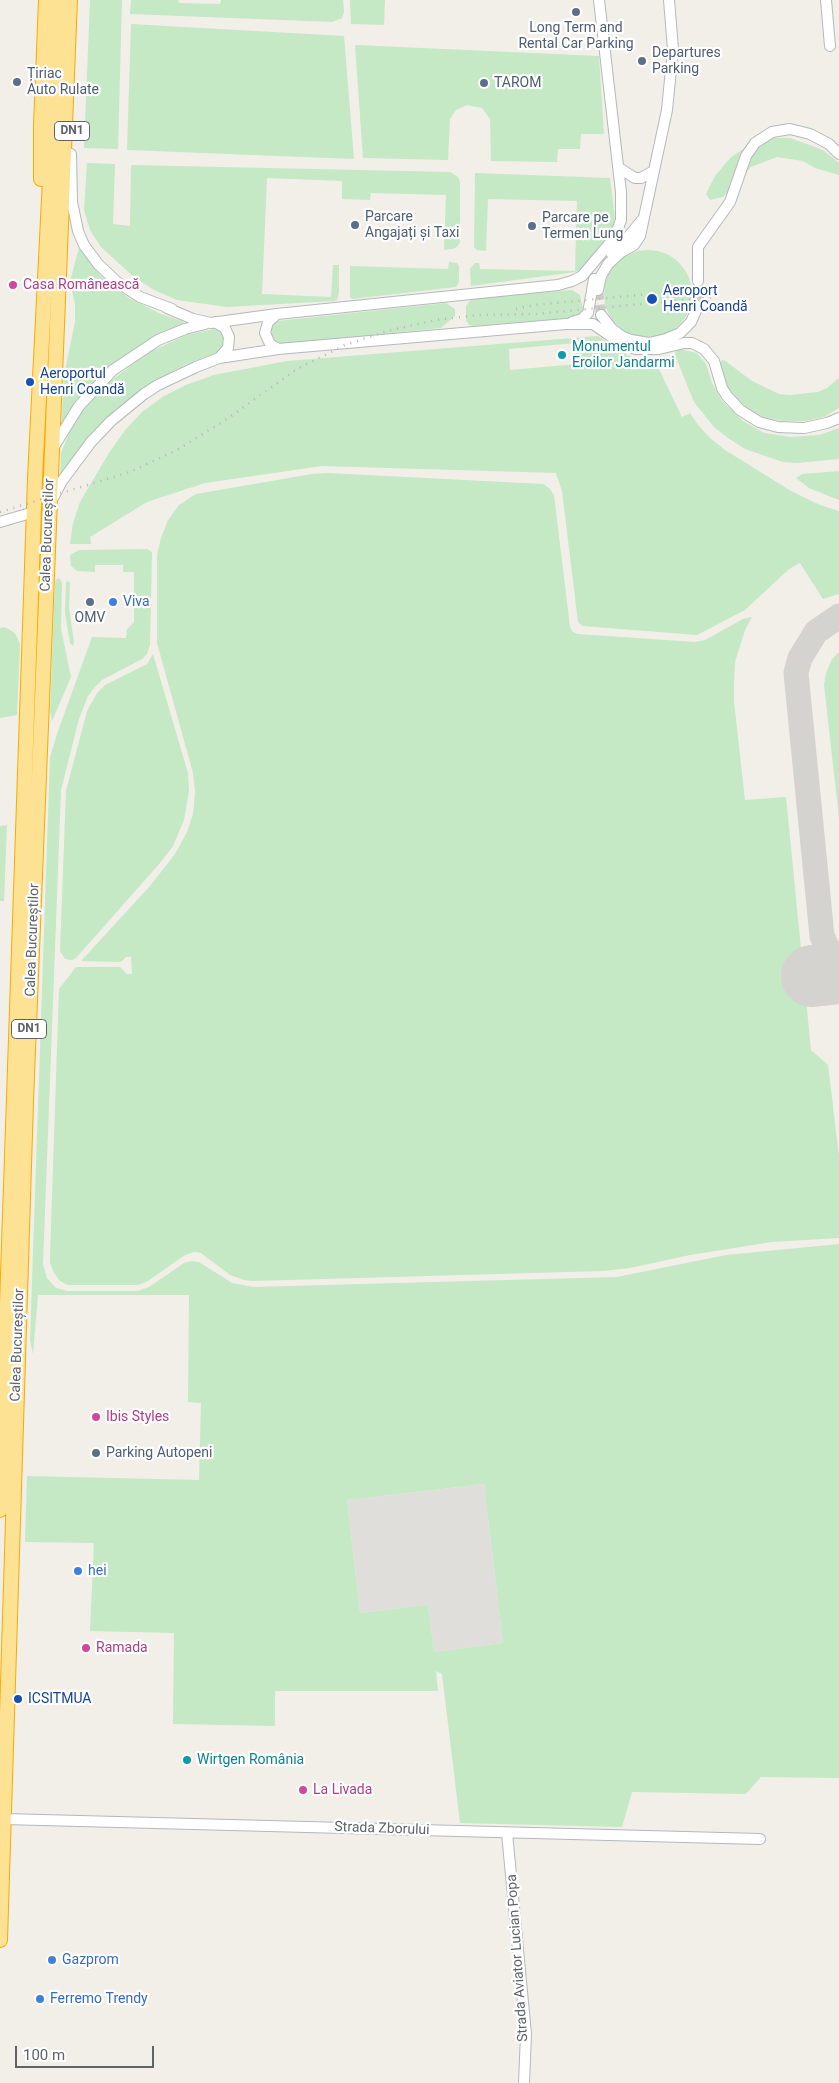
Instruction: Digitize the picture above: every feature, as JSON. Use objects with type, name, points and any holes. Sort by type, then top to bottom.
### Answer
[{"type":"highway","name":"DN1","points":[[45,262],[41,240],[41,126],[46,0]]},
{"type":"highway","name":"Calea Bucureștilor","points":[[0,1940],[26,1112],[59,262],[59,0]]},
{"type":"highway","name":"Calea Bucureștilor","points":[[0,1510],[34,512],[45,262],[70,0]]},
{"type":"highway","name":"DN1","points":[[59,262],[66,240],[79,0]]},
{"type":"street","points":[[52,451],[79,406],[113,370],[158,340],[185,329],[230,319],[549,286],[578,279],[600,256],[620,228],[622,202],[600,0]]},
{"type":"street","points":[[598,290],[601,276],[608,264],[638,240],[667,110],[673,49],[669,0]]},
{"type":"street","points":[[826,0],[830,46]]},
{"type":"street","points":[[698,281],[698,246],[730,202],[746,156],[755,143],[772,132],[790,129],[810,134],[829,144],[839,154]]},
{"type":"street","points":[[71,154],[72,202],[78,231],[84,245],[98,264],[117,282],[140,297],[193,319],[213,323],[225,328],[229,337],[228,348],[219,358]]},
{"type":"street","points":[[619,168],[635,178],[641,178],[652,172]]},
{"type":"street","points":[[566,324],[582,319],[588,313],[593,282],[599,266],[628,238],[642,220]]},
{"type":"street","points":[[601,315],[612,329],[623,337],[649,343],[680,333],[692,322],[698,306]]},
{"type":"street","points":[[167,308],[194,315],[230,319]]},
{"type":"street","points":[[276,314],[268,322],[265,333],[270,344],[278,349]]},
{"type":"street","points":[[49,506],[62,481],[91,442],[130,404],[158,385],[219,358],[278,349],[566,324],[593,324],[622,344],[636,349],[659,349],[684,343],[698,345],[711,355],[722,388],[732,403],[747,416],[769,425],[804,428],[827,423],[839,418]]},
{"type":"street","points":[[0,522],[34,512]]},
{"type":"street","name":"Strada Zborului","points":[[4,1819],[760,1839]]},
{"type":"street","name":"Strada Aviator Lucian Popa","points":[[507,1833],[526,2034],[524,2083]]},
{"type":"shaded area","points":[[484,1484],[503,1643],[434,1652],[428,1605],[360,1613],[347,1500]]},
{"type":"green space","points":[[90,0],[122,0],[118,149],[84,148]]},
{"type":"green space","points":[[131,0],[178,0],[179,3],[220,4],[221,0],[343,0],[344,12],[342,18],[332,22],[130,14]]},
{"type":"green space","points":[[350,0],[385,0],[384,25],[351,24]]},
{"type":"green space","points":[[131,24],[344,36],[354,159],[127,150]]},
{"type":"green space","points":[[355,45],[599,56],[604,134],[581,134],[580,149],[558,149],[557,162],[491,161],[490,119],[482,108],[467,105],[456,110],[450,119],[448,160],[363,158]]},
{"type":"green space","points":[[774,138],[790,138],[823,150],[839,163],[839,175],[815,168],[803,161],[777,157],[751,167],[723,197],[710,200],[706,194],[715,176],[731,157],[753,143]]},
{"type":"green space","points":[[87,163],[115,164],[113,224],[130,226],[131,165],[450,172],[458,177],[460,182],[460,242],[457,247],[444,250],[446,195],[371,193],[370,200],[342,199],[342,181],[267,178],[262,294],[331,297],[333,265],[339,265],[339,292],[337,300],[227,307],[177,300],[154,290],[134,277],[101,247],[90,230],[84,210]]},
{"type":"green space","points":[[475,173],[610,178],[615,218],[608,239],[582,269],[575,272],[471,286],[470,269],[475,263],[479,263],[480,269],[575,271],[577,201],[488,199],[486,251],[477,250],[474,247]]},
{"type":"green space","points":[[79,248],[101,276],[129,298],[161,314],[182,321],[186,325],[143,346],[61,430],[64,375],[75,322],[75,304],[70,281]]},
{"type":"green space","points":[[648,250],[665,253],[679,263],[689,277],[692,294],[689,311],[679,325],[665,335],[648,338],[631,335],[617,325],[607,311],[604,294],[607,277],[617,263],[631,253]]},
{"type":"green space","points":[[449,262],[457,263],[459,266],[459,282],[456,287],[352,299],[350,297],[350,266],[448,269]]},
{"type":"green space","points":[[572,290],[580,295],[583,309],[579,317],[474,326],[469,325],[466,320],[466,306],[472,298]]},
{"type":"green space","points":[[446,303],[455,309],[455,316],[441,328],[289,344],[278,343],[273,339],[270,330],[272,324],[277,321]]},
{"type":"green space","points":[[214,329],[225,335],[227,341],[220,352],[186,364],[149,385],[117,409],[83,446],[60,475],[61,453],[73,424],[90,401],[109,382],[148,353],[186,335]]},
{"type":"green space","points":[[598,336],[627,355],[658,367],[682,417],[690,413],[710,438],[725,450],[791,491],[820,505],[839,511],[839,594],[823,599],[800,563],[789,569],[745,610],[697,635],[582,626],[578,622],[562,491],[556,473],[322,466],[205,483],[147,502],[90,537],[91,544],[70,544],[73,523],[80,502],[109,453],[126,429],[142,412],[164,396],[186,385],[214,375],[287,361]],"holes":[[[575,343],[577,364],[510,370],[509,349]]]},
{"type":"green space","points":[[680,349],[697,353],[706,364],[712,383],[722,401],[743,421],[764,433],[791,437],[819,435],[839,428],[839,459],[797,463],[783,462],[745,449],[728,438],[714,427],[694,402],[675,355],[676,351]]},
{"type":"green space","points":[[724,360],[752,381],[779,394],[790,395],[818,392],[827,388],[839,378],[839,408],[824,417],[805,421],[782,421],[757,416],[740,402],[725,384],[720,368],[721,361]]},
{"type":"green space","points":[[839,471],[839,500],[809,488],[796,478],[802,474]]},
{"type":"green space","points":[[327,473],[543,484],[554,495],[570,627],[577,634],[695,642],[705,640],[743,619],[752,617],[745,630],[735,662],[734,684],[734,702],[745,800],[786,797],[811,1050],[828,1065],[839,1155],[839,1238],[772,1242],[690,1255],[630,1268],[603,1271],[253,1281],[230,1275],[201,1253],[194,1252],[185,1255],[148,1281],[138,1285],[68,1285],[60,1281],[54,1273],[50,1263],[50,1256],[59,989],[76,967],[120,967],[127,974],[132,974],[131,957],[126,957],[121,962],[81,961],[150,886],[175,854],[187,832],[193,814],[195,792],[193,773],[157,643],[157,555],[161,538],[168,520],[179,505],[196,494]]},
{"type":"green space","points":[[147,549],[152,552],[150,645],[147,654],[142,659],[102,680],[88,696],[79,719],[61,790],[43,1264],[47,1278],[56,1288],[67,1291],[138,1291],[149,1287],[184,1263],[191,1261],[199,1262],[232,1283],[253,1287],[617,1277],[726,1255],[839,1244],[839,1778],[761,1777],[746,1794],[632,1792],[622,1827],[460,1823],[442,1674],[436,1671],[438,1691],[275,1691],[275,1726],[173,1724],[174,1633],[90,1631],[94,1543],[25,1542],[27,1476],[199,1480],[201,1403],[188,1402],[189,1295],[38,1295],[33,1354],[30,1340],[50,757],[92,637],[126,638],[127,629],[134,622],[134,572],[123,572],[123,565],[95,565],[95,572],[77,571],[71,566],[70,555],[79,550]],"holes":[[[484,1484],[503,1643],[434,1652],[428,1605],[360,1613],[347,1500]]]},
{"type":"green space","points":[[58,578],[62,583],[61,629],[71,677],[52,721],[50,712],[55,581]]},
{"type":"green space","points":[[66,582],[70,583],[69,608],[73,646],[70,643],[65,613]]},
{"type":"green space","points":[[5,627],[15,633],[20,644],[17,715],[0,718],[0,628]]},
{"type":"green space","points":[[839,652],[839,818],[824,685],[826,673],[832,659]]},
{"type":"green space","points":[[153,654],[188,773],[189,791],[184,820],[173,846],[160,863],[76,958],[72,960],[65,959],[60,951],[66,791],[87,711],[97,693],[105,685],[147,664]]},
{"type":"green space","points":[[7,825],[4,901],[0,901],[0,826]]},
{"type":"taxiway","points":[[839,616],[816,632],[800,658],[796,673],[822,936],[827,947],[839,960]]},
{"type":"runway","points":[[812,976],[839,973]]},
{"type":"tunnel","points":[[698,281],[698,306]]},
{"type":"tunnel","points":[[598,290],[601,315]]},
{"type":"railway","points":[[516,309],[534,305],[713,288]]},
{"type":"railway","points":[[0,512],[130,472],[177,450],[227,419],[297,369],[345,345],[387,331],[436,320],[478,315],[535,314],[714,297]]},
{"type":"place","name":"Long Term and Rental Car Parking","points":[[576,12]]},
{"type":"place","name":"Departures Parking","points":[[642,61]]},
{"type":"place","name":"Țiriac Auto Rulate","points":[[17,82]]},
{"type":"place","name":"TAROM","points":[[484,83]]},
{"type":"place","name":"Parcare Angajați și Taxi","points":[[355,225]]},
{"type":"place","name":"Parcare pe Termen Lung","points":[[532,226]]},
{"type":"place","name":"Casa Românească","points":[[13,285]]},
{"type":"place","name":"Aeroport Henri Coandă","points":[[652,299]]},
{"type":"place","name":"Monumentul Eroilor Jandarmi","points":[[562,355]]},
{"type":"place","name":"Aeroportul Henri Coandă","points":[[30,382]]},
{"type":"place","name":"OMV","points":[[90,602]]},
{"type":"place","name":"Viva","points":[[113,602]]},
{"type":"place","name":"Ibis Styles","points":[[96,1417]]},
{"type":"place","name":"Parking Autopeni","points":[[96,1453]]},
{"type":"place","name":"hei","points":[[78,1571]]},
{"type":"place","name":"Ramada","points":[[86,1648]]},
{"type":"place","name":"ICSITMUA","points":[[18,1699]]},
{"type":"place","name":"Wirtgen România","points":[[187,1760]]},
{"type":"place","name":"La Livada","points":[[303,1790]]},
{"type":"place","name":"Gazprom","points":[[52,1960]]},
{"type":"place","name":"Ferremo Trendy","points":[[40,1999]]}]
